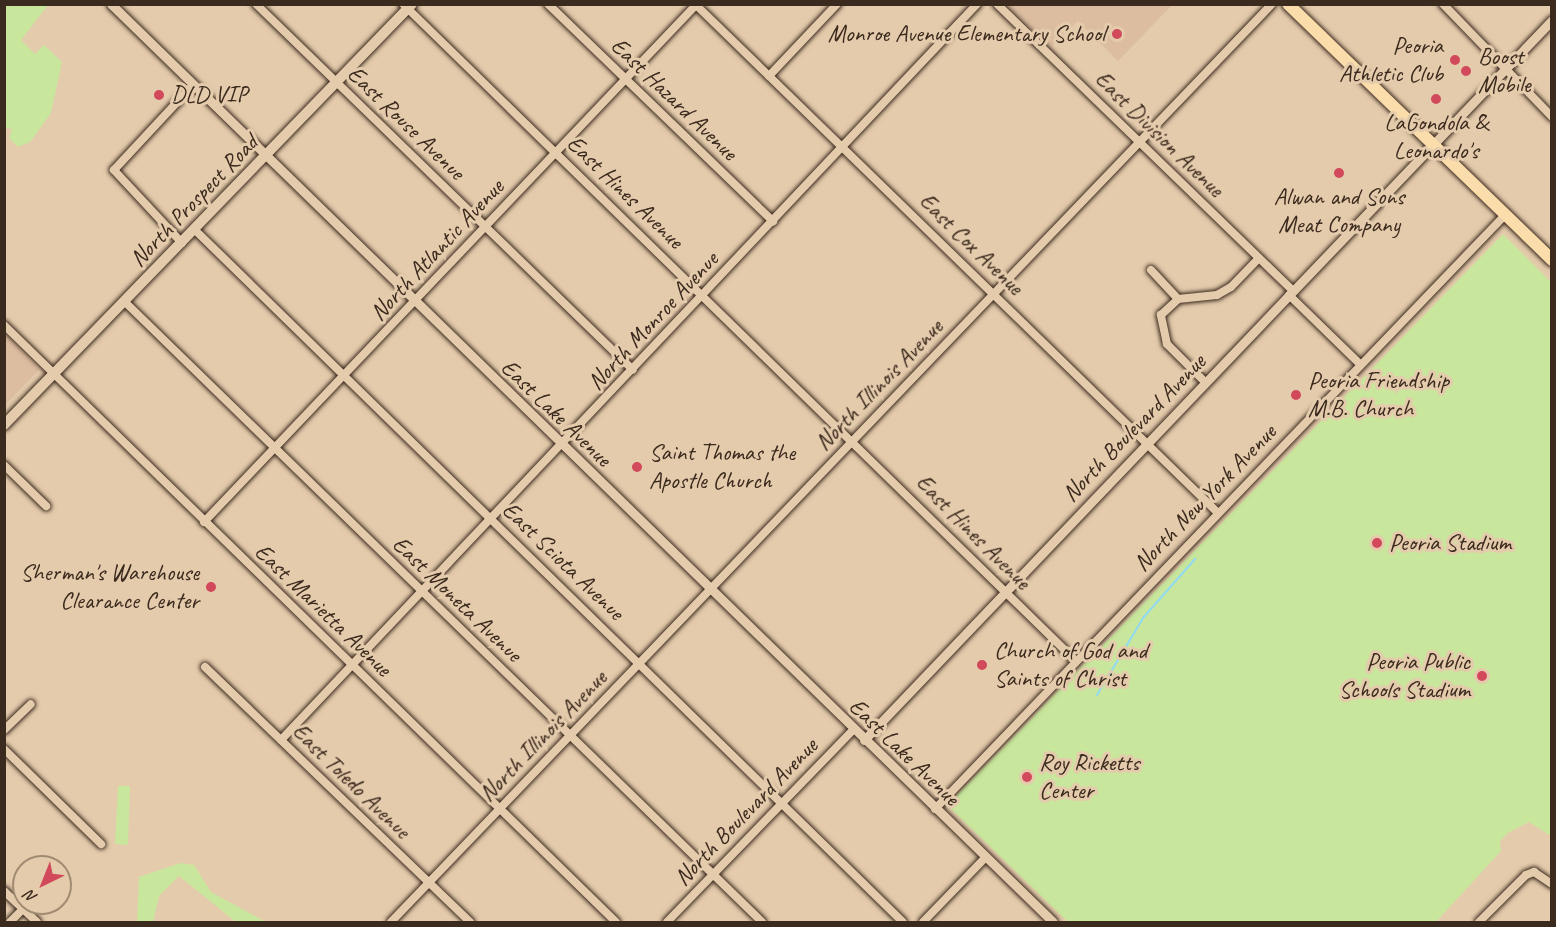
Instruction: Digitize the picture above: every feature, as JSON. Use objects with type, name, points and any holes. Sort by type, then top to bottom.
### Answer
[{"type":"highway","points":[[1287,4],[1551,260]]},
{"type":"main road","name":"North Prospect Road","points":[[4,425],[126,303],[408,6]]},
{"type":"street","name":"East Lake Avenue","points":[[111,4],[561,447],[1053,922]]},
{"type":"street","name":"East Hazard Avenue","points":[[548,4],[773,221]]},
{"type":"street","points":[[769,75],[837,4]]},
{"type":"street","name":"North Monroe Avenue","points":[[281,740],[704,296],[977,4]]},
{"type":"street","name":"East Division Avenue","points":[[997,4],[1258,258],[1360,364]]},
{"type":"street","name":"North Illinois Avenue","points":[[391,922],[1272,4]]},
{"type":"street","points":[[1443,4],[1551,117]]},
{"type":"street","name":"East Rouse Avenue","points":[[257,5],[633,370]]},
{"type":"street","name":"North Atlantic Avenue","points":[[204,522],[696,5]]},
{"type":"street","name":"East Cox Avenue","points":[[696,5],[1218,513]]},
{"type":"street","name":"East Hines Avenue","points":[[408,6],[1076,661]]},
{"type":"street","name":"North Boulevard Avenue","points":[[864,740],[1551,20]]},
{"type":"street","points":[[182,243],[114,170],[193,85]]},
{"type":"street","name":"North New York Avenue","points":[[935,809],[1504,214]]},
{"type":"street","name":"East Sciota Avenue","points":[[195,230],[903,922]]},
{"type":"street","points":[[1204,382],[1162,336],[1161,315],[1178,299],[1217,295],[1258,258]]},
{"type":"street","points":[[1151,270],[1178,299]]},
{"type":"street","name":"East Moneta Avenue","points":[[126,303],[762,922]]},
{"type":"street","name":"East Marietta Avenue","points":[[4,325],[616,922]]},
{"type":"street","points":[[4,465],[46,506]]},
{"type":"street","name":"East Toledo Avenue","points":[[205,668],[470,922]]},
{"type":"street","points":[[4,730],[31,704]]},
{"type":"street","name":"North Boulevard Avenue","points":[[667,922],[854,729]]},
{"type":"street","points":[[4,749],[101,844]]},
{"type":"street","points":[[923,922],[985,858]]},
{"type":"street","points":[[1479,922],[1534,872],[1551,884]]},
{"type":"shaded area","name":"Monroe Avenue Elementary School","points":[[1007,5],[1172,5],[1118,61],[1078,21],[1051,47]]},
{"type":"shaded area","points":[[5,333],[39,370],[4,405]]},
{"type":"green space","points":[[5,4],[48,5],[21,40],[35,54],[44,45],[62,62],[51,113],[30,142],[18,147],[9,138],[12,129],[5,128]]},
{"type":"green space","name":"Peoria Stadium","points":[[1503,234],[1551,282],[1551,836],[1529,822],[1508,833],[1500,841],[1501,851],[1436,922],[1068,922],[947,805]]},
{"type":"green space","points":[[118,786],[130,786],[128,845],[115,844]]},
{"type":"green space","points":[[181,863],[194,865],[211,892],[266,922],[236,922],[179,876],[159,896],[153,922],[137,922],[139,877]]},
{"type":"waterway","points":[[1097,695],[1143,618],[1195,559]]},
{"type":"place","name":"Monroe Avenue Elementary School","points":[[1117,34]]},
{"type":"place","name":"Peoria Athletic Club","points":[[1455,60]]},
{"type":"place","name":"Boost Mobile","points":[[1466,71]]},
{"type":"place","name":"DLD VIP","points":[[159,95]]},
{"type":"place","name":"LaGondola & Leonardo's","points":[[1436,99]]},
{"type":"place","name":"Alwan and Sons Meat Company","points":[[1339,173]]},
{"type":"place","name":"Peoria Friendship M.B. Church","points":[[1296,395]]},
{"type":"place","name":"Saint Thomas the Apostle Church","points":[[637,467]]},
{"type":"place","name":"Peoria Stadium","points":[[1377,543]]},
{"type":"place","name":"Sherman's Warehouse Clearance Center","points":[[211,587]]},
{"type":"place","name":"Church of God and Saints of Christ","points":[[982,665]]},
{"type":"place","name":"Peoria Public Schools Stadium","points":[[1482,676]]},
{"type":"place","name":"Roy Ricketts Center","points":[[1027,777]]}]
